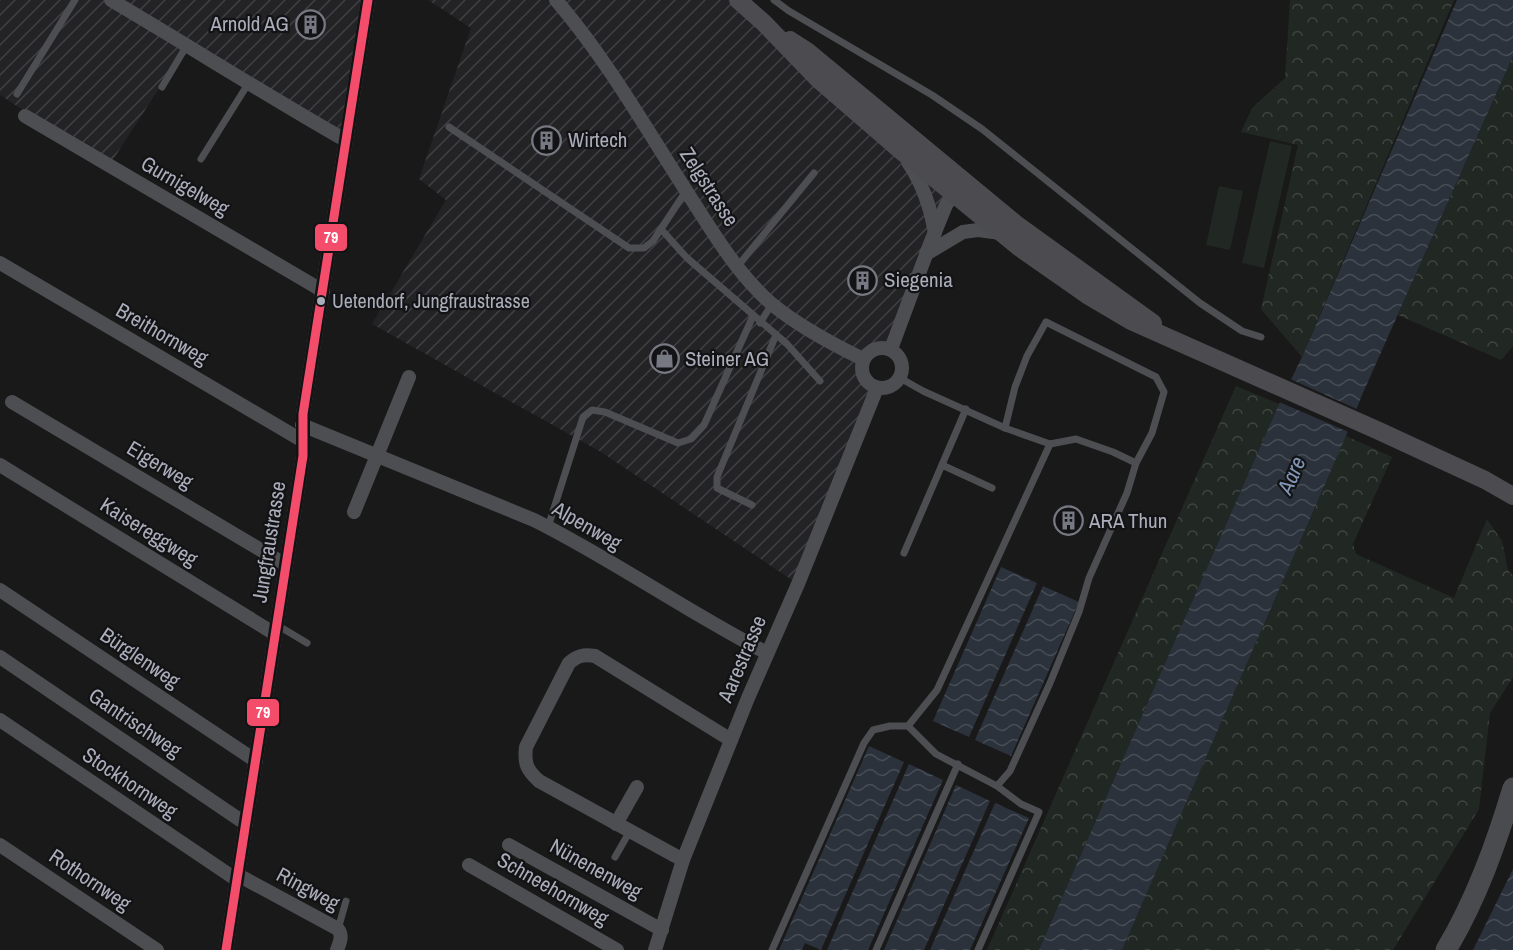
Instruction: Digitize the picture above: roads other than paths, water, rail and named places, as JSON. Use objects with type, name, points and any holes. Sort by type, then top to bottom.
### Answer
[{"type":"highway","points":[[1446,950],[1483,874],[1513,788]]},
{"type":"main road","points":[[738,0],[764,23],[819,80],[900,150],[1046,247],[1174,339]]},
{"type":"main road","points":[[764,23],[807,51],[958,187],[1001,232],[1059,276],[1108,308],[1131,321],[1485,480],[1513,496]]},
{"type":"street","points":[[111,0],[345,140]]},
{"type":"street","name":"Zelgstrasse","points":[[556,0],[596,49],[737,267],[772,304],[803,326],[863,359]]},
{"type":"street","name":"Jungfraustrasse","points":[[226,950],[303,456],[302,425],[366,1]]},
{"type":"street","name":"Gurnigelweg","points":[[25,116],[323,291]]},
{"type":"street","points":[[900,150],[923,187],[930,205],[935,233]]},
{"type":"street","points":[[891,349],[946,205],[958,187]]},
{"type":"street","points":[[926,254],[970,230],[1001,232]]},
{"type":"street","name":"Breithornweg","points":[[0,263],[303,441]]},
{"type":"street","points":[[877,348],[891,349],[900,358],[902,364],[900,378],[890,387],[877,388],[865,380],[861,366],[863,359],[877,348]]},
{"type":"street","points":[[354,512],[409,377]]},
{"type":"street","name":"Aarestrasse","points":[[655,950],[683,861],[877,388]]},
{"type":"street","name":"Eigerweg","points":[[12,402],[286,565]]},
{"type":"street","name":"Alpenweg","points":[[302,425],[548,527],[735,637],[767,653]]},
{"type":"street","name":"Kaisereggweg","points":[[0,465],[276,629]]},
{"type":"street","name":"Bürglenweg","points":[[0,590],[256,761]]},
{"type":"street","points":[[683,861],[539,781],[529,772],[524,762],[526,747],[569,663],[576,657],[586,654],[595,656],[731,740]]},
{"type":"street","name":"Gantrischweg","points":[[0,657],[246,824]]},
{"type":"street","name":"Stockhornweg","points":[[0,720],[238,878]]},
{"type":"street","points":[[616,824],[638,787]]},
{"type":"street","name":"Rothornweg","points":[[0,845],[157,950]]},
{"type":"street","name":"Nünenenweg","points":[[509,845],[662,930]]},
{"type":"street","name":"Schneehornweg","points":[[469,865],[617,950]]},
{"type":"street","name":"Ringweg","points":[[238,878],[338,929],[341,939],[337,950]]},
{"type":"lane","points":[[17,94],[75,0]]},
{"type":"lane","points":[[774,0],[954,109],[1200,303],[1242,331],[1261,336]]},
{"type":"lane","points":[[162,87],[187,45]]},
{"type":"lane","points":[[201,159],[248,84]]},
{"type":"lane","points":[[449,127],[629,248],[644,248],[653,241],[686,191]]},
{"type":"lane","points":[[737,267],[814,173]]},
{"type":"lane","points":[[660,230],[687,258],[787,344],[820,381]]},
{"type":"lane","points":[[760,323],[772,304]]},
{"type":"lane","points":[[548,527],[583,417],[592,410],[605,412],[678,443],[692,440],[704,425],[753,316]]},
{"type":"lane","points":[[997,786],[1010,771],[1050,683],[1079,612],[1089,578],[1127,493],[1136,463],[1152,433],[1164,392],[1156,377],[1046,322],[1019,376],[1005,428]]},
{"type":"lane","points":[[752,505],[717,488],[717,477],[776,335]]},
{"type":"lane","points":[[900,378],[1005,428],[1050,444],[1076,439],[1136,463]]},
{"type":"lane","points":[[904,553],[966,409]]},
{"type":"lane","points":[[908,726],[937,690],[1050,444]]},
{"type":"lane","points":[[942,465],[992,488]]},
{"type":"lane","points":[[276,629],[307,643]]},
{"type":"lane","points":[[772,950],[864,743],[873,730],[890,726],[908,726],[936,754],[958,764],[997,786],[1021,804],[1039,812],[978,950]]},
{"type":"lane","points":[[876,950],[958,764]]},
{"type":"lane","points":[[615,857],[630,831]]},
{"type":"lane","points":[[338,929],[346,901]]},
{"type":"water","name":"Aare","points":[[1457,0],[1513,0],[1513,56],[1362,395],[1122,950],[1039,950],[1279,404],[1302,357]]},
{"type":"water","points":[[1001,567],[1037,583],[969,737],[933,721]]},
{"type":"water","points":[[1043,586],[1079,602],[1011,756],[975,740]]},
{"type":"water","points":[[869,746],[904,762],[821,950],[805,943],[802,950],[779,950]]},
{"type":"water","points":[[909,764],[943,780],[868,950],[827,950]]},
{"type":"water","points":[[956,785],[990,801],[924,950],[884,950]]},
{"type":"water","points":[[995,803],[1029,818],[970,950],[930,950]]},
{"type":"water","points":[[1513,869],[1513,950],[1473,950]]},
{"type":"place","name":"Arnold AG","points":[[310,24]]},
{"type":"place","name":"Wirtech","points":[[547,140]]},
{"type":"place","name":"Siegenia","points":[[863,280]]},
{"type":"place","name":"Uetendorf, Jungfraustrasse","points":[[321,301]]},
{"type":"place","name":"Steiner AG","points":[[664,359]]},
{"type":"place","name":"ARA Thun","points":[[1068,521]]}]
